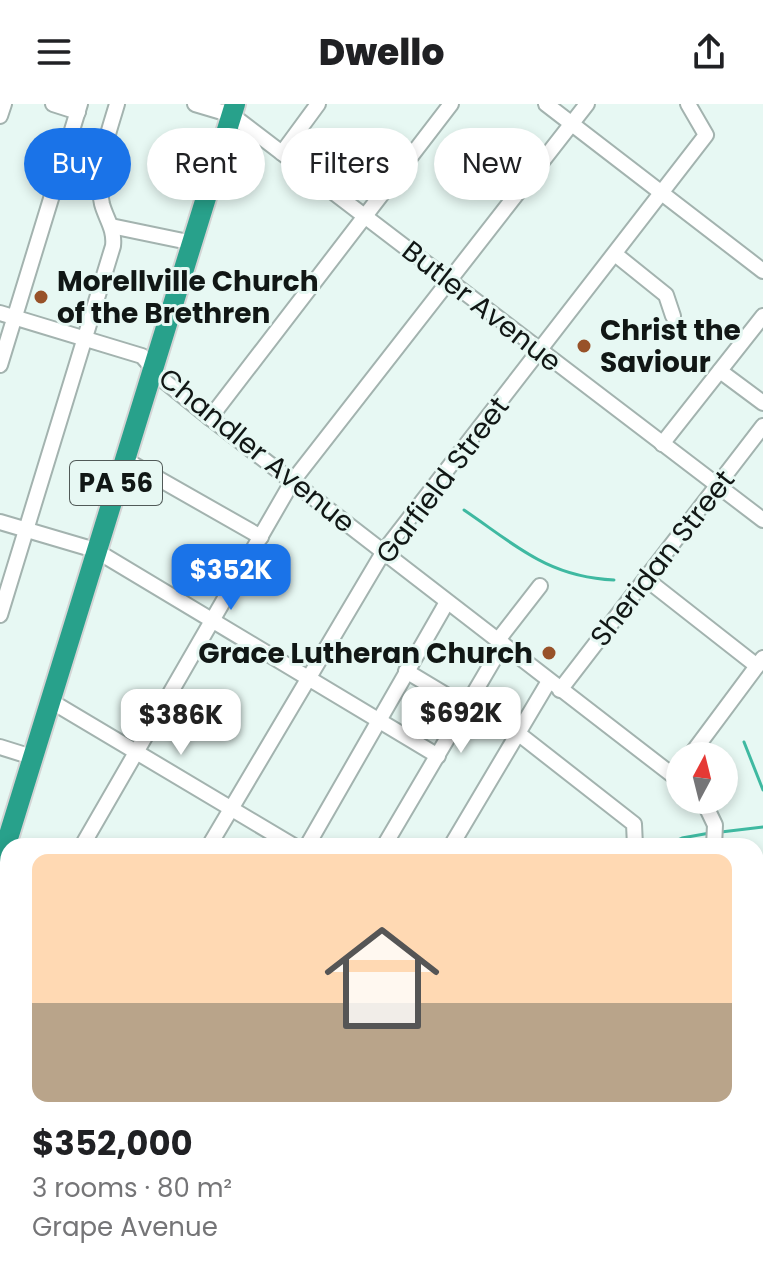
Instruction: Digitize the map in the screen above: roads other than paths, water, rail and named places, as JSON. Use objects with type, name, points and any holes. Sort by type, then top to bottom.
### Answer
[{"type":"highway","name":"PA 56","points":[[8,838],[234,110]]},
{"type":"street","points":[[0,116],[4,104]]},
{"type":"street","points":[[0,365],[7,315],[79,108],[53,104]]},
{"type":"street","points":[[0,615],[113,246],[111,226],[102,203],[101,175],[117,104]]},
{"type":"street","name":"Butler Avenue","points":[[195,104],[234,110],[281,152]]},
{"type":"street","points":[[300,128],[318,104]]},
{"type":"street","points":[[210,418],[451,104]]},
{"type":"street","points":[[546,104],[763,271]]},
{"type":"street","points":[[87,838],[292,482],[587,104]]},
{"type":"street","name":"Garfield Street","points":[[214,838],[384,551],[706,135],[688,104]]},
{"type":"street","name":"Butler Avenue","points":[[345,200],[763,520]]},
{"type":"street","points":[[111,226],[193,243]]},
{"type":"street","points":[[615,254],[666,295],[673,316]]},
{"type":"street","name":"Chandler Avenue","points":[[7,315],[142,356],[163,380],[210,418],[554,685],[666,767]]},
{"type":"street","points":[[662,444],[763,316]]},
{"type":"street","points":[[720,371],[763,403]]},
{"type":"street","name":"Sheridan Street","points":[[456,838],[519,734],[554,685],[646,579],[763,426]]},
{"type":"street","points":[[124,459],[261,537]]},
{"type":"street","points":[[0,522],[95,550],[438,756]]},
{"type":"street","points":[[646,579],[760,662],[700,742]]},
{"type":"street","points":[[389,838],[466,707],[500,642],[540,586]]},
{"type":"street","points":[[311,838],[377,719],[447,602]]},
{"type":"street","points":[[406,671],[466,707]]},
{"type":"street","points":[[49,700],[280,838]]},
{"type":"street","points":[[519,734],[634,824],[635,838]]},
{"type":"street","points":[[0,747],[32,757]]},
{"type":"street","points":[[710,814],[714,838]]},
{"type":"waterway","points":[[464,510],[517,547],[552,566],[591,578],[614,580]]},
{"type":"waterway","points":[[744,742],[763,790]]},
{"type":"waterway","points":[[721,832],[763,827]]},
{"type":"waterway","points":[[682,838],[710,833]]},
{"type":"place","name":"Morellville Church of the Brethren","points":[[41,297]]},
{"type":"place","name":"Christ the Saviour","points":[[584,346]]},
{"type":"place","name":"Grace Lutheran Church","points":[[549,653]]}]
